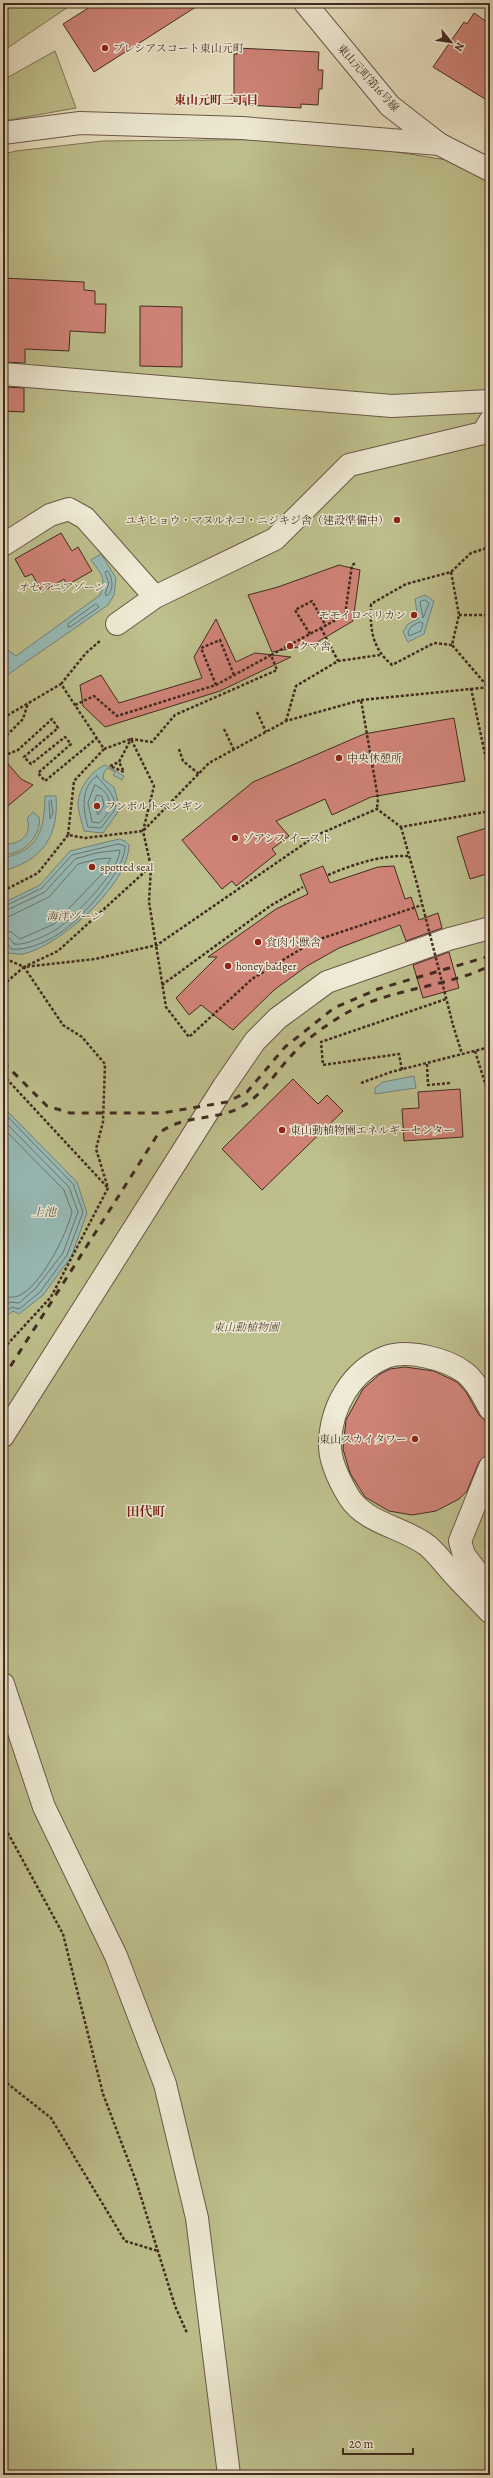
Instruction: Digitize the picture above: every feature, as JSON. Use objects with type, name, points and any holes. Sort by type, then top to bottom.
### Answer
[{"type":"street","name":"東山元町第16号線","points":[[305,3],[335,42],[390,106],[439,144]]},
{"type":"street","points":[[3,133],[80,123],[242,128],[439,144],[490,170]]},
{"type":"street","points":[[3,374],[392,406],[490,401]]},
{"type":"street","points":[[117,624],[155,597],[275,539],[349,465],[483,433],[490,421]]},
{"type":"street","points":[[3,545],[50,514],[69,509],[85,518],[155,597]]},
{"type":"street","points":[[3,1436],[224,1086],[255,1041],[278,1018],[327,982],[449,939],[490,928]]},
{"type":"street","points":[[490,1409],[480,1390],[464,1372],[437,1359],[413,1353],[387,1357],[363,1370],[345,1390],[334,1417],[330,1444],[337,1475],[350,1498],[362,1511],[416,1538],[429,1547],[490,1612]]},
{"type":"street","points":[[490,1466],[460,1542],[464,1555],[490,1589]]},
{"type":"street","points":[[3,1684],[44,1807],[116,1956],[165,2084],[197,2218],[229,2475]]},
{"type":"path","points":[[490,523],[487,525],[490,530]]},
{"type":"path","points":[[489,687],[452,645],[434,643],[392,665],[380,655],[370,628],[371,604],[406,584],[451,572],[471,553],[490,547]]},
{"type":"path","points":[[75,705],[94,696],[117,716],[216,685],[345,615],[352,565],[356,563]]},
{"type":"path","points":[[451,572],[459,615],[452,645]]},
{"type":"path","points":[[310,634],[295,610],[312,601],[326,626]]},
{"type":"path","points":[[459,615],[490,615]]},
{"type":"path","points":[[3,718],[61,684],[86,653],[117,624]]},
{"type":"path","points":[[321,628],[338,661]]},
{"type":"path","points":[[216,685],[201,648],[220,640],[234,675]]},
{"type":"path","points":[[286,721],[296,686],[338,661],[380,655]]},
{"type":"path","points":[[3,891],[38,873],[68,834],[74,781],[104,750],[131,739],[152,742],[175,715],[277,670],[271,656]]},
{"type":"path","points":[[61,684],[104,750]]},
{"type":"path","points":[[68,834],[85,838],[143,831],[209,763],[286,721],[361,700],[489,687]]},
{"type":"path","points":[[471,688],[490,778]]},
{"type":"path","points":[[361,700],[378,798],[377,809]]},
{"type":"path","points":[[3,739],[23,719],[28,703]]},
{"type":"path","points":[[257,712],[266,732]]},
{"type":"path","points":[[3,756],[18,750],[52,720],[58,728],[24,757],[31,764],[65,737],[71,744],[38,773],[45,781],[97,738]]},
{"type":"path","points":[[224,729],[234,750]]},
{"type":"path","points":[[119,762],[124,772],[110,766],[119,762],[131,739]]},
{"type":"path","points":[[131,739],[154,786],[143,831],[150,867],[149,902],[166,1007],[189,1037],[252,979],[314,941],[422,905]]},
{"type":"path","points":[[179,748],[183,761],[199,774]]},
{"type":"path","points":[[377,809],[401,827],[462,1054]]},
{"type":"path","points":[[3,954],[6,959],[24,967],[95,960],[157,944],[317,835],[377,809]]},
{"type":"path","points":[[401,827],[490,811]]},
{"type":"path","points":[[328,875],[343,868],[390,855],[409,856]]},
{"type":"path","points":[[3,985],[24,967],[58,951],[150,867]]},
{"type":"path","points":[[162,985],[270,906],[303,887]]},
{"type":"path","points":[[3,1349],[51,1297],[108,1188],[96,1149],[103,1122],[105,1064],[82,1038],[64,1025],[24,967]]},
{"type":"path","points":[[402,1070],[399,1054],[323,1065],[321,1042],[446,999]]},
{"type":"path","points":[[362,1083],[426,1063],[490,1047]]},
{"type":"path","points":[[475,1051],[490,1099]]},
{"type":"path","points":[[426,1063],[428,1085],[450,1083]]},
{"type":"path","points":[[3,1075],[108,1188]]},
{"type":"path","points":[[485,1545],[490,1538]]},
{"type":"path","points":[[3,1824],[63,1934],[103,2094],[136,2181],[175,2306],[188,2335]]},
{"type":"path","points":[[3,2080],[51,2118],[125,2241],[158,2251]]},
{"type":"green space","points":[[3,3],[74,3],[3,51]]},
{"type":"green space","points":[[55,51],[76,108],[3,121],[3,80]]},
{"type":"green space","name":"東山動植物園","points":[[316,139],[465,163],[490,180],[490,2475],[3,2475],[3,154],[16,151],[103,141]]},
{"type":"water","points":[[101,554],[116,578],[114,595],[108,605],[3,678],[3,647],[16,656],[100,595],[103,584],[102,576],[91,560]]},
{"type":"water","points":[[425,595],[434,601],[424,634],[408,642],[403,632],[408,624],[418,619],[415,599]]},
{"type":"water","points":[[105,765],[124,776],[122,780],[113,775],[115,772],[108,768],[104,772],[103,779],[114,787],[120,809],[103,833],[84,831],[79,813],[79,797],[83,786],[95,771]]},
{"type":"water","points":[[45,796],[56,796],[55,823],[46,844],[29,860],[3,871],[3,858],[25,850],[38,837],[43,819]]},
{"type":"water","points":[[33,812],[39,817],[38,831],[34,837],[17,852],[3,854],[3,844],[19,841],[26,834],[28,830],[27,818]]},
{"type":"water","points":[[119,839],[125,841],[129,845],[126,861],[118,877],[105,895],[90,911],[73,926],[38,949],[21,954],[8,953],[3,943],[3,903],[40,885],[70,851]]},
{"type":"water","points":[[414,1076],[416,1088],[375,1094],[375,1088],[383,1082]]},
{"type":"water","name":"上池","points":[[3,1107],[77,1182],[87,1213],[71,1257],[43,1295],[19,1314],[13,1311],[3,1319]]},
{"type":"building","name":"プレシアスコート東山元町","points":[[96,3],[202,3],[94,72],[63,24]]},
{"type":"building","points":[[474,13],[490,24],[490,102],[433,67],[464,22],[467,24]]},
{"type":"building","points":[[237,48],[319,52],[318,70],[323,70],[322,89],[319,89],[318,105],[301,104],[301,108],[245,105],[246,102],[234,102],[234,54],[237,54]]},
{"type":"building","points":[[3,278],[84,282],[84,290],[95,291],[95,304],[106,304],[105,333],[70,331],[69,351],[25,349],[25,363],[3,362]]},
{"type":"building","points":[[140,306],[182,307],[182,367],[140,366]]},
{"type":"building","points":[[3,387],[24,388],[24,412],[3,411]]},
{"type":"building","points":[[61,533],[72,551],[78,547],[92,571],[67,585],[64,579],[42,592],[32,574],[25,577],[15,559]]},
{"type":"building","points":[[339,565],[360,570],[353,621],[314,644],[272,652],[248,595],[278,587]]},
{"type":"building","points":[[216,619],[236,662],[255,653],[291,657],[220,691],[105,727],[83,706],[80,685],[101,675],[119,703],[202,678],[194,657]]},
{"type":"building","points":[[454,718],[465,781],[371,797],[332,815],[325,799],[276,821],[289,836],[272,849],[276,854],[236,886],[232,881],[222,889],[182,840],[253,782],[364,734]]},
{"type":"building","points":[[3,758],[21,779],[33,785],[3,810]]},
{"type":"building","points":[[490,827],[490,873],[470,879],[457,837]]},
{"type":"building","points":[[323,866],[330,883],[378,867],[394,866],[405,899],[411,897],[419,920],[438,913],[442,928],[406,941],[400,925],[339,948],[307,966],[274,990],[233,1030],[201,1005],[189,1015],[176,998],[217,957],[208,957],[276,909],[308,894],[300,875]]},
{"type":"building","points":[[449,952],[459,988],[423,998],[413,965]]},
{"type":"building","name":"東山動植物園エネルギーセンター","points":[[293,1079],[318,1104],[327,1095],[343,1111],[262,1190],[222,1149]]},
{"type":"building","points":[[460,1089],[463,1137],[404,1141],[402,1109],[419,1108],[418,1092]]},
{"type":"building","points":[[405,1367],[434,1371],[457,1382],[466,1392],[479,1415],[485,1420],[488,1430],[487,1455],[479,1462],[467,1491],[459,1499],[436,1511],[412,1515],[389,1511],[365,1497],[350,1473],[343,1449],[346,1420],[363,1389],[380,1374],[390,1369]]},
{"type":"railway","points":[[3,1062],[47,1106],[70,1113],[162,1113],[227,1102],[247,1092],[285,1047],[334,1008],[378,989],[490,956]]},
{"type":"railway","points":[[3,1378],[158,1134],[168,1127],[178,1123],[222,1114],[243,1106],[257,1096],[296,1050],[307,1040],[338,1018],[356,1008],[374,1000],[452,980],[472,974],[490,966]]},
{"type":"place","name":"プレシアスコート東山元町","points":[[105,48]]},
{"type":"place","name":"ユキヒョウ・マヌルネコ・ニジキジ舎（建設準備中）","points":[[397,520]]},
{"type":"place","name":"モモイロペリカン","points":[[414,615]]},
{"type":"place","name":"クマ舎","points":[[290,646]]},
{"type":"place","name":"中央休憩所","points":[[339,758]]},
{"type":"place","name":"フンボルトペンギン","points":[[97,806]]},
{"type":"place","name":"ゾアシス イースト","points":[[235,838]]},
{"type":"place","name":"spotted seal","points":[[92,867]]},
{"type":"place","name":"食肉小獣舎","points":[[258,942]]},
{"type":"place","name":"honey badger","points":[[228,966]]},
{"type":"place","name":"東山動植物園エネルギーセンター","points":[[282,1130]]},
{"type":"place","name":"東山スカイタワー","points":[[415,1439]]},
{"type":"district","name":"東山元町三丁目","points":[[216,100]]},
{"type":"district","name":"田代町","points":[[146,1511]]},
{"type":"park label","name":"オセアニアゾーン","points":[[61,587]]},
{"type":"park label","name":"海洋ゾーン","points":[[74,916]]}]
